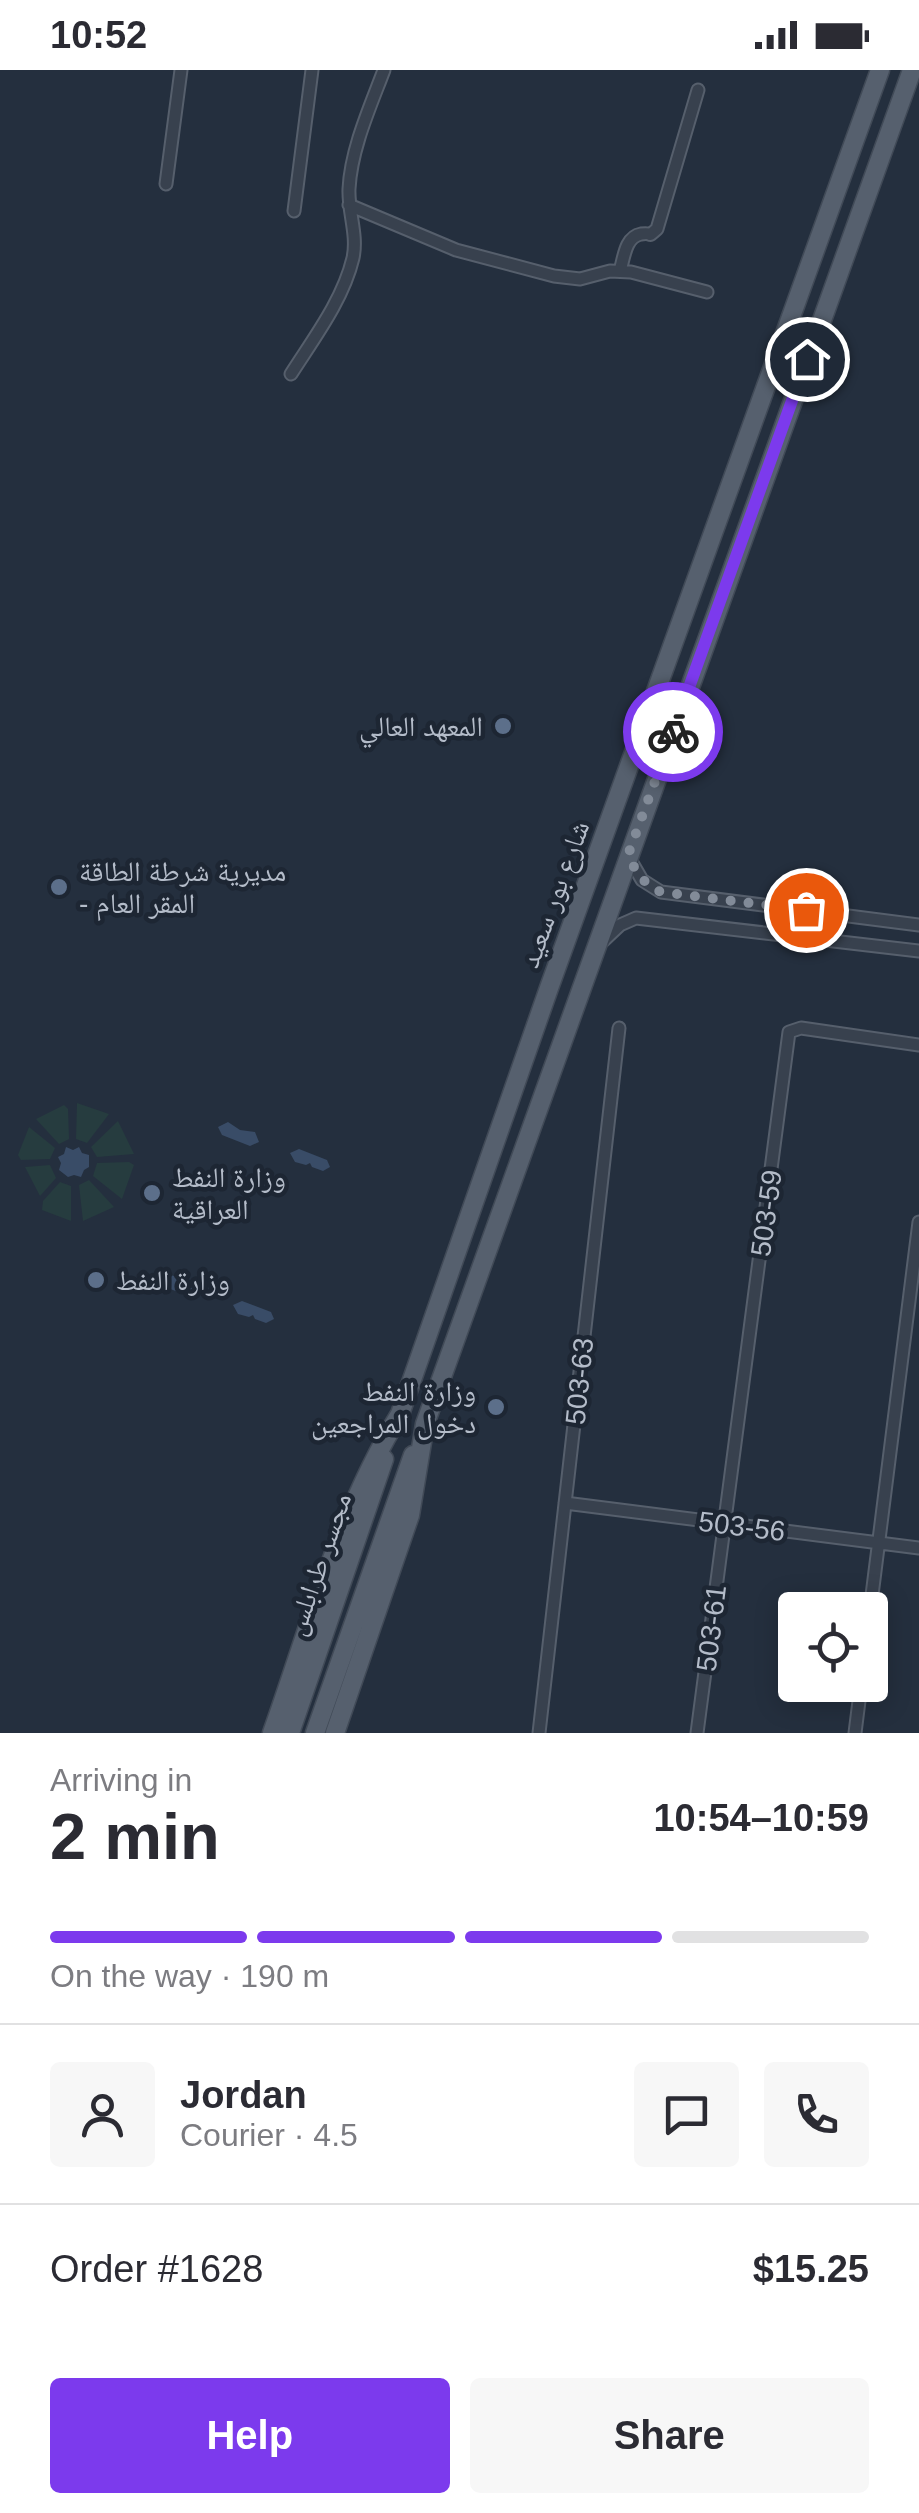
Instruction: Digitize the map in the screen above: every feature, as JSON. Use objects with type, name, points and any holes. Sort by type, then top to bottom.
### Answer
[{"type":"main road","name":"شارع بور سعيد","points":[[272,1733],[353,1504],[370,1463],[400,1414],[880,70]]},
{"type":"main road","name":"شارع بور سعيد","points":[[335,1733],[410,1515],[424,1424],[912,70]]},
{"type":"main road","name":"مجسر طرابلس","points":[[290,1733],[400,1414]]},
{"type":"main road","points":[[315,1733],[424,1424]]},
{"type":"street","points":[[166,184],[181,70]]},
{"type":"street","points":[[294,211],[312,70]]},
{"type":"street","points":[[290,374],[328,316],[352,262],[350,180],[384,70]]},
{"type":"street","points":[[620,270],[630,240],[657,229],[698,90]]},
{"type":"street","points":[[349,205],[456,250],[554,276],[580,279],[620,270],[707,292]]},
{"type":"street","points":[[628,855],[642,880],[661,892],[919,924]]},
{"type":"street","points":[[596,948],[620,925],[636,918],[919,951]]},
{"type":"street","name":"503-63","points":[[539,1733],[619,1028]]},
{"type":"street","name":"503-59","points":[[724,1524],[789,1032],[801,1028],[919,1045]]},
{"type":"street","points":[[872,1592],[919,1222]]},
{"type":"street","name":"503-56","points":[[565,1503],[919,1548]]},
{"type":"street","name":"503-61","points":[[697,1733],[724,1524]]},
{"type":"street","points":[[856,1733],[859,1702]]},
{"type":"green space","points":[[77,1103],[109,1114],[87,1143],[76,1139]]},
{"type":"green space","points":[[64,1105],[68,1109],[69,1139],[59,1144],[36,1119]]},
{"type":"green space","points":[[118,1121],[134,1154],[97,1157],[91,1147]]},
{"type":"green space","points":[[29,1127],[55,1148],[50,1159],[21,1160],[18,1155]]},
{"type":"green space","points":[[97,1163],[134,1165],[122,1199],[93,1176]]},
{"type":"green space","points":[[50,1165],[56,1178],[40,1196],[25,1167]]},
{"type":"green space","points":[[89,1180],[114,1207],[83,1221],[79,1185]]},
{"type":"green space","points":[[60,1182],[71,1186],[71,1221],[42,1210],[43,1201]]},
{"type":"water","points":[[228,1122],[240,1130],[255,1132],[259,1142],[250,1146],[222,1135],[218,1127]]},
{"type":"water","points":[[66,1147],[79,1147],[89,1155],[89,1167],[81,1177],[68,1177],[59,1170],[58,1157]]},
{"type":"water","points":[[299,1149],[327,1160],[330,1167],[323,1171],[310,1163],[295,1162],[290,1153]]},
{"type":"water","points":[[171,1275],[198,1285],[202,1294],[194,1298],[165,1287],[161,1280]]},
{"type":"water","points":[[242,1301],[271,1312],[274,1319],[266,1323],[253,1315],[238,1314],[233,1305]]},
{"type":"way so far","points":[[673,732],[628,855],[636,872],[661,892],[806,910]]},
{"type":"place","name":"المعهد العالي","points":[[503,726]]},
{"type":"place","name":"مديرية شرطة الطاقة - المقر العام","points":[[59,887]]},
{"type":"place","name":"وزارة النفط العراقية","points":[[152,1193]]},
{"type":"place","name":"وزارة النفط","points":[[96,1280]]},
{"type":"place","name":"وزارة النفط دخول المراجعين","points":[[496,1407]]},
{"type":"route","points":[[673,732],[807,359]]}]
